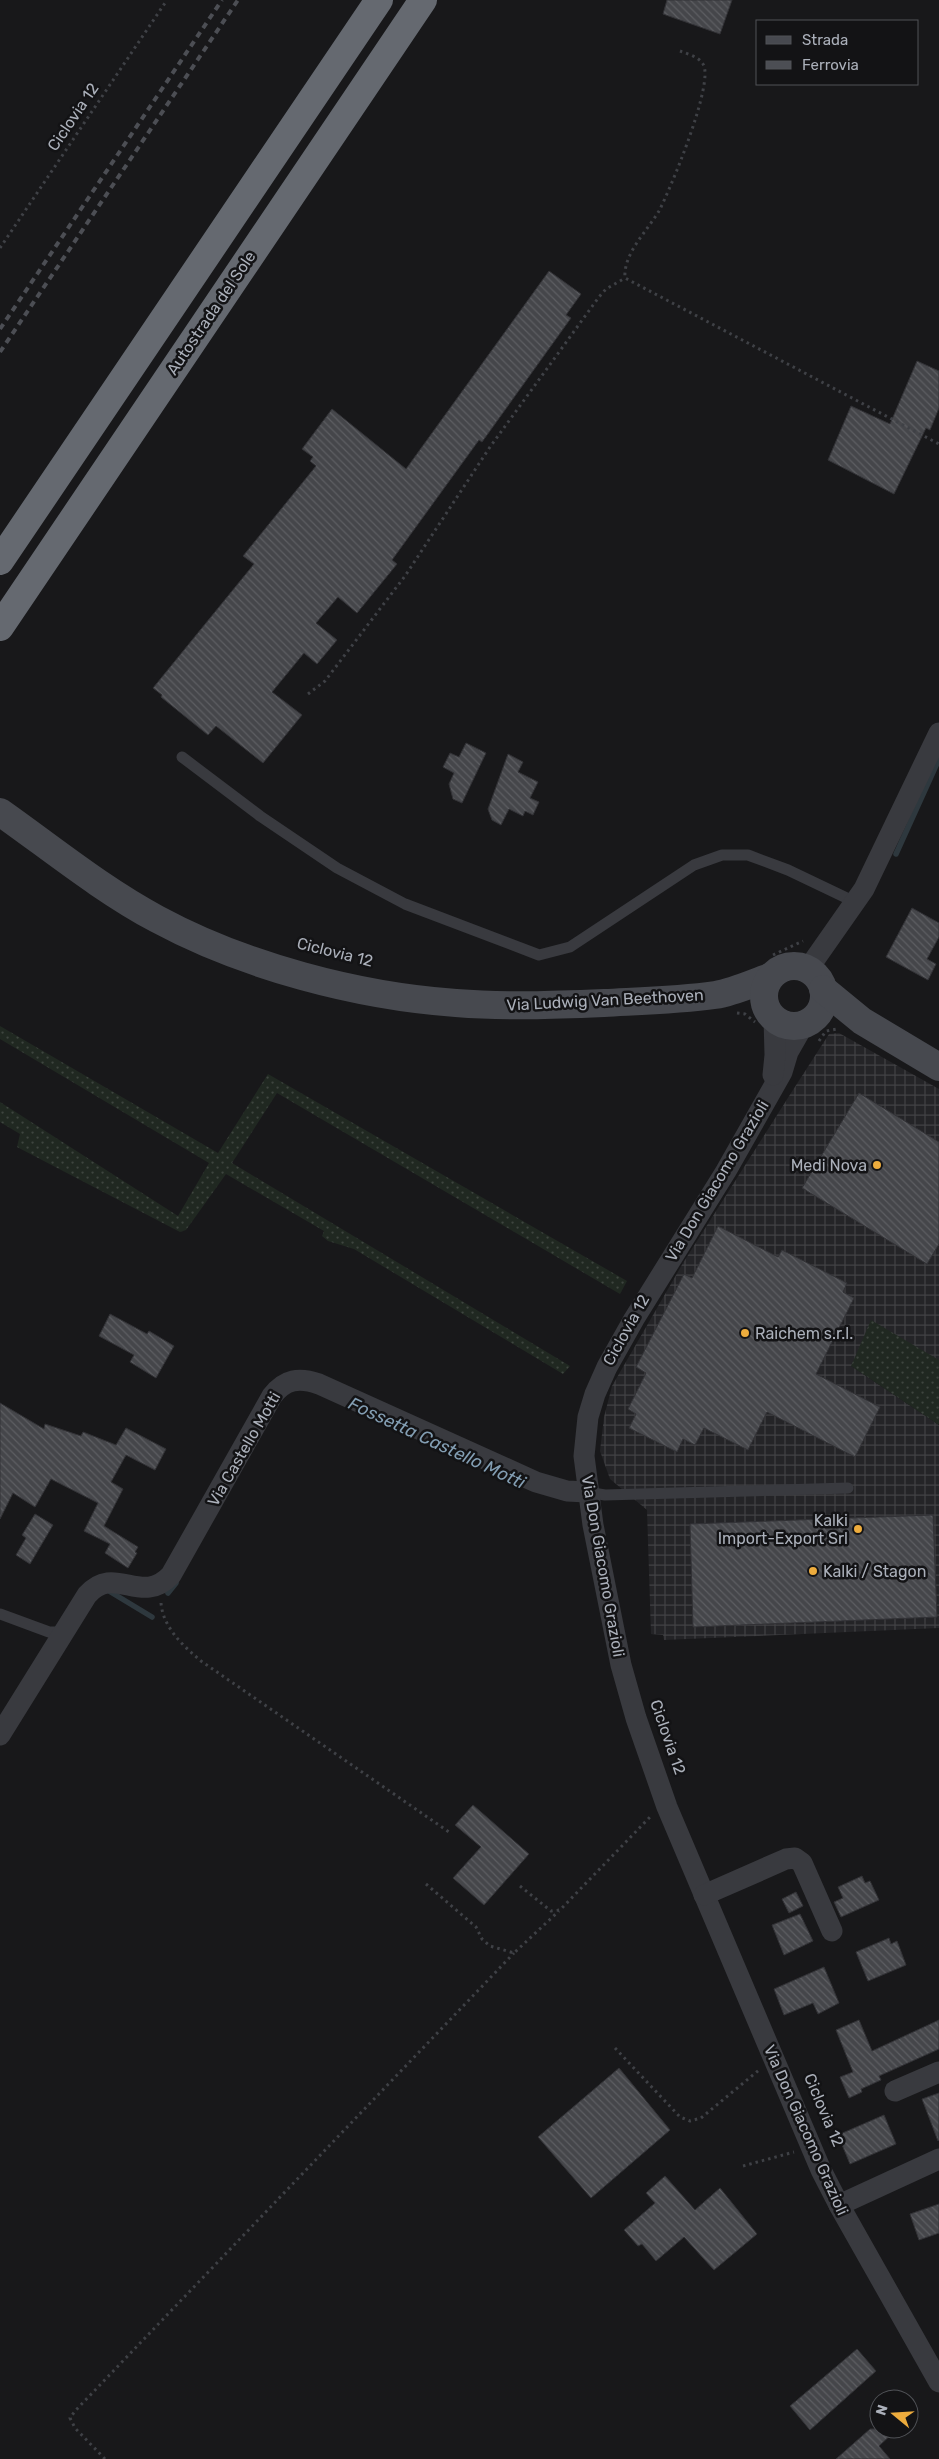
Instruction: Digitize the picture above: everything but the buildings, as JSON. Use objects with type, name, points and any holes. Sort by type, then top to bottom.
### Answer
[{"type":"highway","points":[[0,561],[379,0]]},
{"type":"highway","name":"Autostrada del Sole","points":[[0,627],[422,0]]},
{"type":"street","points":[[811,1029],[823,1005],[816,979],[824,947],[864,889],[939,733]]},
{"type":"street","name":"Via Ludwig Van Beethoven","points":[[0,812],[110,890],[156,918],[217,946],[284,970],[351,987],[455,1003],[522,1006],[634,1002],[723,1003],[784,1024],[811,1029],[851,1025]]},
{"type":"street","name":"Via Ludwig Van Beethoven","points":[[723,1003],[769,968],[798,966],[816,979],[851,1025],[939,1067]]},
{"type":"street","points":[[767,1018],[764,995],[769,968]]},
{"type":"street","name":"Via Don Giacomo Grazioli","points":[[767,1018],[775,1055],[771,1090]]},
{"type":"street","name":"Via Don Giacomo Grazioli","points":[[811,1029],[788,1052],[782,1072],[726,1171],[634,1319],[607,1367],[595,1394],[588,1417],[584,1456],[587,1492],[621,1665],[636,1718],[666,1801],[776,2064],[839,2206],[939,2382]]},
{"type":"street","name":"Via Castello Motti","points":[[164,1582],[171,1575],[272,1396],[283,1384],[293,1380],[308,1380],[319,1384],[536,1482],[567,1491],[587,1492]]},
{"type":"street","points":[[0,1735],[64,1632],[96,1586],[109,1582],[149,1588],[164,1582]]},
{"type":"street","points":[[704,1895],[786,1858],[795,1858],[802,1864],[832,1931]]},
{"type":"street","points":[[895,2091],[939,2072]]},
{"type":"street","points":[[839,2206],[939,2159]]},
{"type":"lane","points":[[182,757],[260,816],[337,868],[405,904],[539,954],[570,947],[694,865],[722,855],[748,855],[788,870],[855,902]]},
{"type":"lane","points":[[587,1492],[605,1495],[848,1488]]},
{"type":"lane","points":[[0,1614],[49,1632],[64,1632]]},
{"type":"path","name":"Ciclovia 12","points":[[0,248],[167,0]]},
{"type":"path","points":[[625,278],[626,262],[659,210],[671,183],[690,135],[706,83],[704,64],[699,59],[680,50]]},
{"type":"path","points":[[625,278],[939,444]]},
{"type":"path","points":[[308,694],[325,681],[405,576],[490,447],[599,297],[606,289],[625,278]]},
{"type":"path","points":[[769,968],[811,936],[824,947]]},
{"type":"path","points":[[723,1003],[745,1014],[767,1018]]},
{"type":"path","points":[[811,1029],[826,1031],[851,1025]]},
{"type":"path","points":[[164,1582],[160,1598],[162,1615],[185,1648],[449,1832]]},
{"type":"path","points":[[105,2459],[75,2428],[70,2418],[75,2411],[514,1953],[560,1910],[666,1801]]},
{"type":"path","points":[[426,1884],[476,1928],[482,1939],[490,1946],[514,1953]]},
{"type":"path","points":[[520,1886],[552,1911],[560,1910]]},
{"type":"path","points":[[616,2048],[680,2116],[690,2121],[701,2118],[755,2072],[776,2064]]},
{"type":"path","points":[[743,2166],[812,2148]]},
{"type":"shaded area","points":[[0,1026],[218,1153],[268,1074],[627,1281],[620,1294],[277,1093],[232,1163],[570,1366],[563,1374],[354,1249],[328,1241],[322,1236],[324,1231],[226,1174],[186,1230],[180,1232],[17,1147],[20,1134],[0,1122],[0,1102],[178,1216],[209,1163],[0,1039]]},
{"type":"shaded area","points":[[839,1033],[939,1089],[939,1360],[851,1366],[939,1425],[939,1628],[664,1640],[663,1635],[651,1634],[647,1510],[610,1479],[600,1451],[604,1417],[612,1386],[683,1263],[791,1093],[829,1034]]},
{"type":"shaded area","points":[[871,1320],[939,1360],[939,1425],[851,1366]]},
{"type":"waterway","points":[[896,854],[939,759]]},
{"type":"waterway","name":"Fossetta Castello Motti","points":[[168,1593],[176,1583]]},
{"type":"waterway","name":"Fossetta Castello Motti","points":[[109,1591],[152,1617]]},
{"type":"railway","points":[[0,329],[222,0]]},
{"type":"railway","points":[[0,352],[238,0]]},
{"type":"place","name":"Medi Nova","points":[[877,1165]]},
{"type":"place","name":"Raichem s.r.l.","points":[[745,1333]]},
{"type":"place","name":"Kalki Import-Export Srl","points":[[858,1529]]},
{"type":"place","name":"Kalki / Stagon","points":[[813,1571]]}]
